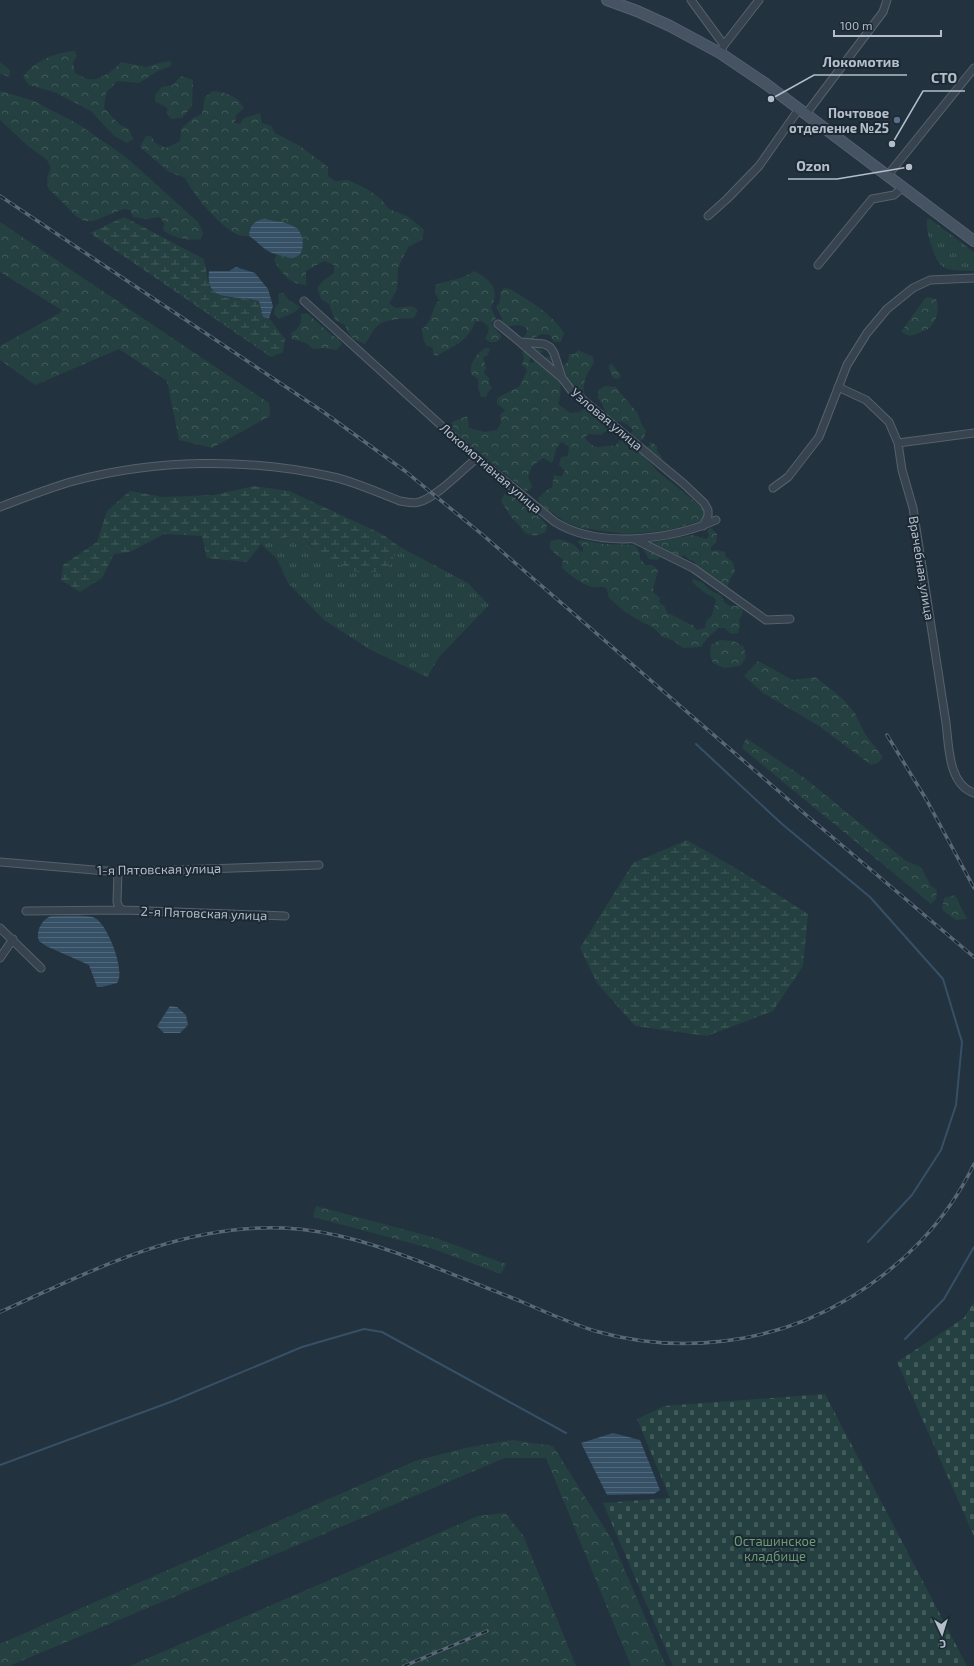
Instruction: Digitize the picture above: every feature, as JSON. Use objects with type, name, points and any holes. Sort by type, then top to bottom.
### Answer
[{"type":"main road","points":[[607,0],[637,11],[722,49],[974,241]]},
{"type":"main road","points":[[961,231],[974,238]]},
{"type":"street","points":[[691,0],[722,49],[759,0]]},
{"type":"street","points":[[708,216],[759,166],[883,12],[887,0]]},
{"type":"street","points":[[888,175],[974,68]]},
{"type":"street","points":[[818,265],[872,199],[894,195],[903,187]]},
{"type":"street","points":[[773,488],[788,477],[819,437],[847,365],[867,333],[887,309],[913,288],[930,280],[974,278]]},
{"type":"street","name":"Локомотивная улица","points":[[304,301],[477,458],[555,522],[566,529],[604,538],[634,538],[674,534],[703,526],[716,520]]},
{"type":"street","points":[[498,324],[562,378]]},
{"type":"street","name":"Узловая улица","points":[[520,342],[544,344],[550,348],[554,353],[562,378],[571,390],[684,484],[704,503],[708,510],[708,516],[703,526]]},
{"type":"street","name":"Врачебная улица","points":[[838,388],[866,400],[889,422],[898,443],[902,470],[913,508],[946,723],[949,754],[957,779],[963,787],[974,794]]},
{"type":"street","points":[[898,443],[974,433]]},
{"type":"street","points":[[0,507],[36,493],[74,481],[117,471],[204,463],[280,468],[330,476],[400,501],[410,503],[418,502],[435,494],[477,458]]},
{"type":"street","points":[[634,538],[692,568],[766,620],[790,619]]},
{"type":"street","name":"1-я Пятовская улица","points":[[0,862],[118,872],[319,865]]},
{"type":"street","name":"2-я Пятовская улица","points":[[118,872],[117,902],[119,907],[123,910]]},
{"type":"street","name":"2-я Пятовская улица","points":[[26,911],[123,910],[285,916]]},
{"type":"street","points":[[0,928],[13,939],[41,968]]},
{"type":"street","points":[[0,958],[13,939]]},
{"type":"green space","points":[[75,51],[77,56],[73,62],[75,73],[87,79],[96,79],[101,77],[110,72],[121,62],[146,67],[171,61],[171,66],[158,71],[139,83],[117,81],[106,93],[104,108],[120,125],[129,129],[133,139],[127,143],[114,136],[91,111],[54,92],[29,85],[23,77],[33,66],[46,58],[60,53]]},
{"type":"green space","points":[[0,62],[10,70],[10,77],[0,74]]},
{"type":"green space","points":[[181,76],[193,80],[192,106],[182,118],[172,119],[168,116],[167,108],[155,101],[155,94],[162,87],[173,85]]},
{"type":"green space","points":[[0,91],[34,101],[78,124],[126,157],[198,222],[203,233],[201,239],[186,239],[171,235],[163,230],[164,223],[160,217],[146,219],[133,217],[130,210],[124,209],[93,221],[84,221],[76,216],[48,188],[47,177],[51,168],[47,160],[28,146],[0,120]]},
{"type":"green space","points":[[213,91],[232,96],[242,104],[244,108],[236,115],[235,123],[240,124],[244,118],[260,113],[262,123],[271,126],[275,133],[300,146],[328,167],[328,176],[335,181],[348,180],[367,189],[381,199],[389,209],[409,217],[424,230],[422,240],[408,247],[398,268],[397,290],[389,303],[395,308],[411,306],[418,310],[414,318],[383,322],[375,328],[365,344],[355,339],[350,335],[345,325],[335,320],[329,304],[321,299],[317,288],[324,280],[334,273],[334,265],[324,261],[306,271],[306,285],[291,281],[283,274],[274,260],[277,254],[292,258],[254,222],[250,227],[249,236],[241,236],[236,234],[221,223],[207,209],[185,178],[169,172],[140,147],[146,136],[151,136],[155,143],[166,148],[180,141],[181,129],[193,118],[202,114],[205,97]]},
{"type":"green space","points":[[124,217],[204,259],[208,281],[224,297],[259,301],[263,317],[269,318],[285,339],[283,352],[271,357],[90,233]]},
{"type":"green space","points":[[927,219],[930,219],[974,252],[974,271],[951,270],[941,265],[937,260],[929,238]]},
{"type":"green space","points":[[0,222],[269,403],[270,416],[212,448],[179,440],[167,381],[119,349],[35,385],[0,360],[0,346],[63,311],[0,272]]},
{"type":"green space","points":[[474,271],[485,277],[492,285],[495,295],[491,307],[496,319],[491,323],[502,337],[496,342],[489,342],[485,338],[489,327],[482,321],[475,322],[472,329],[464,339],[437,356],[433,354],[433,348],[426,345],[423,338],[422,329],[428,323],[439,300],[435,293],[435,285],[461,278]]},
{"type":"green space","points":[[504,288],[510,289],[540,308],[553,319],[564,333],[561,342],[554,342],[550,335],[542,334],[533,338],[532,344],[544,352],[537,353],[530,359],[529,362],[533,363],[535,358],[550,356],[560,379],[561,391],[558,404],[570,413],[579,412],[586,407],[603,421],[608,430],[601,435],[588,434],[585,438],[589,443],[596,447],[615,446],[619,441],[624,440],[645,457],[657,471],[704,509],[705,514],[701,521],[669,530],[625,534],[582,528],[565,522],[540,504],[538,498],[552,487],[554,475],[561,477],[565,471],[559,465],[561,457],[568,456],[569,447],[562,442],[556,449],[552,463],[543,458],[532,466],[528,477],[532,486],[530,490],[526,491],[453,431],[452,422],[467,416],[469,428],[485,432],[497,430],[501,423],[500,415],[505,410],[497,404],[497,398],[520,386],[527,370],[522,364],[524,358],[522,352],[527,347],[522,339],[527,332],[526,327],[518,325],[505,327],[502,324],[502,318],[496,307],[500,302],[500,293]]},
{"type":"green space","points":[[283,293],[289,300],[300,307],[295,312],[279,319],[274,314],[275,307],[279,303],[278,294]]},
{"type":"green space","points":[[926,297],[936,299],[938,311],[934,323],[926,330],[910,336],[901,332]]},
{"type":"green space","points":[[307,313],[333,336],[338,338],[342,344],[336,350],[323,348],[313,349],[306,343],[292,339],[291,333],[296,330],[299,325],[301,314]]},
{"type":"green space","points":[[485,348],[490,348],[488,355],[483,358],[486,367],[484,373],[489,378],[489,383],[492,388],[486,397],[481,397],[478,388],[478,379],[471,374],[471,367],[479,353]]},
{"type":"green space","points":[[578,350],[593,357],[594,363],[585,379],[584,393],[586,397],[584,398],[572,386],[561,367],[568,362],[569,354],[575,354]]},
{"type":"green space","points":[[612,364],[621,376],[618,379],[613,378],[609,368],[609,365]]},
{"type":"green space","points":[[605,386],[616,387],[638,414],[642,425],[646,430],[644,439],[640,441],[640,444],[632,439],[631,434],[633,430],[628,425],[622,422],[613,422],[608,417],[602,403],[598,398],[598,390]]},
{"type":"green space","points":[[651,442],[657,446],[657,451],[662,459],[644,450],[645,447],[650,446],[649,443]]},
{"type":"green space","points":[[254,486],[289,491],[382,534],[400,547],[387,569],[362,573],[344,568],[320,553],[299,534],[261,544],[247,562],[207,558],[202,536],[164,534],[130,552],[114,554],[102,578],[80,592],[61,580],[63,565],[97,542],[107,511],[130,491],[163,497],[214,495]]},
{"type":"green space","points":[[504,494],[517,497],[528,505],[547,526],[546,532],[535,536],[525,533],[511,517],[501,501]]},
{"type":"green space","points":[[711,528],[717,534],[716,543],[711,547],[711,551],[718,550],[725,552],[726,557],[733,562],[735,572],[730,579],[728,586],[724,589],[700,572],[694,561],[690,560],[684,555],[677,560],[663,555],[657,560],[649,559],[643,549],[644,544],[692,535],[706,539],[709,536],[707,529]]},
{"type":"green space","points":[[299,534],[312,547],[387,569],[400,547],[468,583],[489,605],[440,656],[427,677],[369,649],[324,620],[288,583],[277,559],[261,544]]},
{"type":"green space","points":[[559,539],[573,544],[583,552],[583,547],[577,542],[580,540],[604,544],[635,545],[640,553],[640,559],[646,565],[652,565],[658,570],[653,592],[660,598],[659,602],[665,607],[667,613],[693,625],[696,630],[705,628],[706,621],[711,617],[716,601],[714,597],[705,593],[692,582],[693,579],[703,583],[710,590],[720,595],[725,603],[730,606],[739,606],[743,610],[739,619],[740,625],[738,633],[731,634],[725,628],[718,628],[701,647],[683,648],[674,641],[661,636],[653,627],[625,612],[609,598],[607,589],[592,587],[584,584],[562,568],[563,559],[556,555],[550,548],[550,541]]},
{"type":"green space","points":[[720,640],[734,641],[744,647],[746,658],[740,666],[724,668],[713,663],[710,655],[711,645]]},
{"type":"green space","points":[[758,661],[793,680],[815,677],[841,697],[855,713],[865,734],[883,757],[878,763],[871,765],[819,726],[763,693],[744,676]]},
{"type":"green space","points":[[746,738],[806,779],[906,861],[921,867],[931,886],[937,890],[936,899],[931,904],[742,748]]},
{"type":"green space","points":[[687,840],[737,869],[808,914],[803,966],[773,1011],[707,1036],[635,1026],[597,983],[580,948],[633,863]]},
{"type":"green space","points":[[955,895],[967,919],[956,920],[942,910],[944,898]]},
{"type":"green space","points":[[316,1206],[436,1238],[506,1264],[501,1274],[433,1249],[313,1217]]},
{"type":"green space","points":[[974,1302],[974,1536],[897,1362],[964,1318]]},
{"type":"green space","name":"Осташинское кладбище","points":[[825,1394],[967,1666],[673,1666],[603,1503],[670,1498],[637,1419],[664,1406]]},
{"type":"green space","points":[[512,1440],[553,1446],[611,1538],[666,1666],[631,1666],[546,1458],[505,1458],[9,1666],[0,1666],[0,1644],[415,1461],[465,1448]]},
{"type":"green space","points":[[505,1513],[523,1535],[576,1666],[130,1666],[478,1516]]},
{"type":"water","points":[[262,219],[288,224],[296,228],[301,234],[303,243],[303,247],[299,255],[296,257],[282,256],[268,251],[249,236],[252,225]]},
{"type":"water","points":[[236,267],[255,273],[268,289],[273,306],[269,318],[263,317],[259,301],[222,295],[213,290],[210,285],[209,271],[229,271]]},
{"type":"water","points":[[51,916],[86,916],[95,918],[100,922],[110,939],[117,959],[119,977],[117,983],[97,987],[89,965],[46,946],[39,941],[38,934],[40,926]]},
{"type":"water","points":[[170,1006],[177,1007],[186,1015],[188,1025],[180,1033],[164,1033],[157,1026]]},
{"type":"water","points":[[613,1433],[640,1440],[660,1490],[654,1494],[607,1495],[581,1443]]},
{"type":"waterway","points":[[696,744],[782,824],[870,897],[943,979],[962,1042],[956,1105],[941,1150],[912,1195],[868,1242]]},
{"type":"waterway","points":[[905,1339],[944,1299],[974,1247]]},
{"type":"waterway","points":[[0,1465],[173,1401],[302,1347],[364,1329],[382,1332],[566,1433]]},
{"type":"railway","points":[[0,196],[322,411],[405,471],[484,536],[805,814],[974,957]]},
{"type":"railway","points":[[887,735],[926,799],[974,888]]},
{"type":"railway","points":[[0,1312],[103,1266],[172,1242],[208,1234],[245,1229],[283,1228],[321,1232],[358,1240],[429,1265],[595,1331],[627,1338],[659,1342],[692,1343],[724,1341],[787,1327],[817,1315],[846,1300],[866,1287],[904,1258],[936,1224],[963,1185],[974,1164]]},
{"type":"railway","points":[[404,1666],[487,1631]]},
{"type":"place","name":"Локомотив","points":[[771,99]]},
{"type":"place","name":"Почтовое отделение №25","points":[[897,120]]},
{"type":"place","name":"СТО","points":[[892,144]]},
{"type":"place","name":"Ozon","points":[[909,167]]}]
